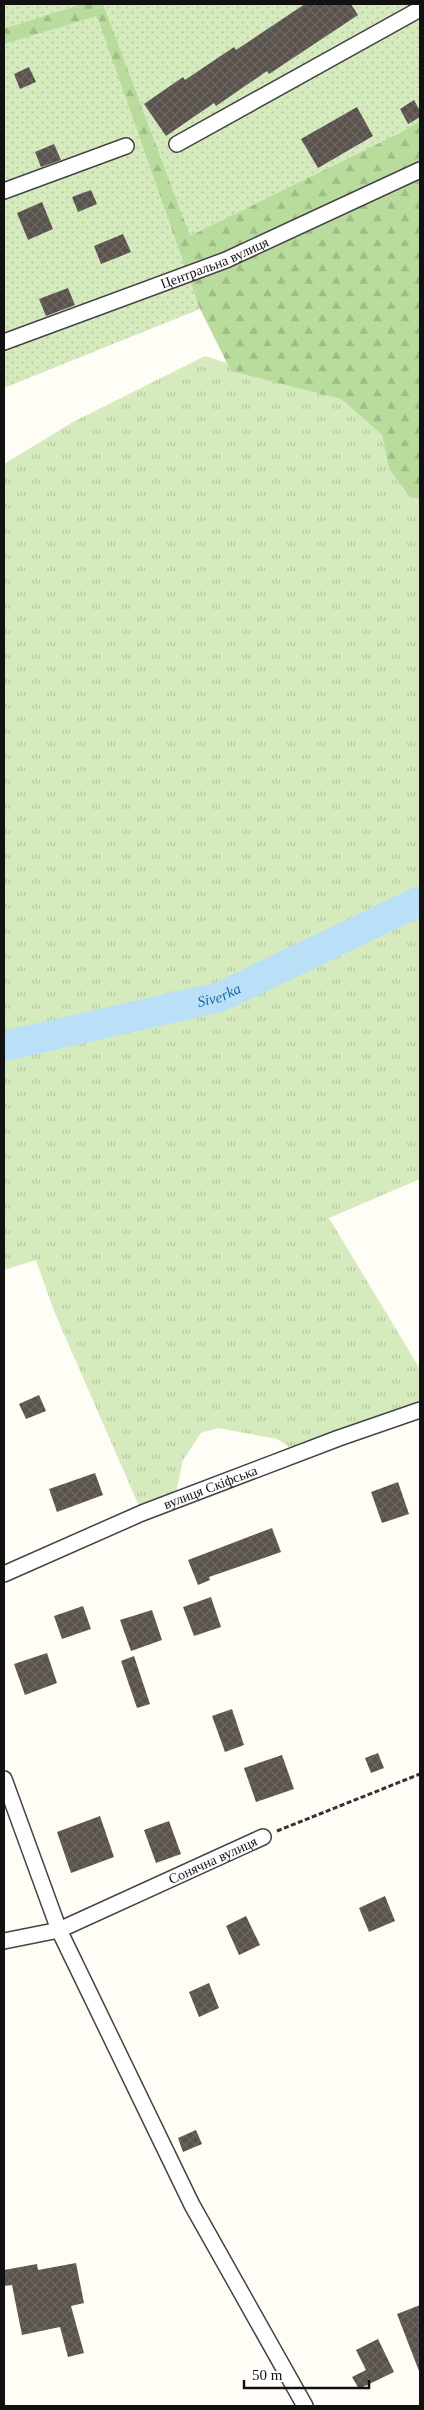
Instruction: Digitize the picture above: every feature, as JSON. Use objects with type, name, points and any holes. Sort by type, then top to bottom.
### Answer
[{"type":"street","points":[[178,144],[420,10]]},
{"type":"street","points":[[4,191],[126,146]]},
{"type":"street","name":"Центральна вулиця","points":[[4,342],[226,260],[420,170]]},
{"type":"street","name":"вулиця Скіфська","points":[[4,1574],[142,1513],[331,1441],[420,1410]]},
{"type":"street","points":[[4,1779],[59,1930],[192,2206],[305,2406]]},
{"type":"street","name":"Сонячна вулиця","points":[[4,1941],[59,1930],[263,1837]]},
{"type":"path","name":"Сонячна вулиця","points":[[263,1837],[420,1774]]},
{"type":"green space","points":[[4,4],[420,4],[420,499],[411,498],[389,469],[382,435],[341,399],[231,371],[200,309],[4,44]]},
{"type":"green space","points":[[4,4],[82,4],[4,29]]},
{"type":"green space","points":[[103,4],[420,4],[420,121],[400,133],[190,236]]},
{"type":"green space","points":[[97,16],[200,309],[4,388],[4,44]]},
{"type":"green space","points":[[205,356],[341,399],[382,435],[389,469],[411,498],[420,499],[420,1179],[329,1218],[420,1369],[420,1410],[299,1453],[277,1439],[218,1428],[201,1433],[183,1460],[176,1493],[142,1513],[54,1311],[36,1260],[4,1270],[4,464],[73,422]]},
{"type":"building","points":[[305,4],[351,4],[358,15],[269,74],[267,71],[216,106],[214,103],[166,136],[144,104],[183,77],[185,80],[234,47],[236,50]]},
{"type":"building","points":[[29,67],[36,82],[20,89],[14,74]]},
{"type":"building","points":[[414,100],[420,111],[420,117],[408,124],[400,109]]},
{"type":"building","points":[[357,107],[373,136],[318,168],[301,139]]},
{"type":"building","points":[[54,144],[61,160],[41,167],[35,152]]},
{"type":"building","points":[[91,190],[97,204],[78,212],[72,197]]},
{"type":"building","points":[[42,202],[53,229],[28,240],[17,213]]},
{"type":"building","points":[[123,234],[131,252],[101,264],[94,246]]},
{"type":"building","points":[[68,288],[75,305],[46,316],[39,299]]},
{"type":"building","points":[[39,1395],[46,1411],[26,1419],[19,1404]]},
{"type":"building","points":[[95,1473],[103,1495],[57,1512],[49,1489]]},
{"type":"building","points":[[398,1482],[409,1514],[382,1523],[371,1492]]},
{"type":"building","points":[[272,1528],[281,1552],[209,1577],[210,1580],[198,1585],[188,1560]]},
{"type":"building","points":[[211,1597],[221,1627],[194,1636],[183,1607]]},
{"type":"building","points":[[83,1606],[91,1629],[62,1639],[54,1616]]},
{"type":"building","points":[[152,1610],[162,1640],[131,1651],[120,1620]]},
{"type":"building","points":[[47,1653],[57,1683],[25,1695],[14,1664]]},
{"type":"building","points":[[134,1656],[150,1704],[137,1708],[121,1661]]},
{"type":"building","points":[[232,1709],[244,1745],[225,1752],[212,1716]]},
{"type":"building","points":[[378,1753],[384,1768],[371,1773],[365,1758]]},
{"type":"building","points":[[282,1755],[294,1789],[256,1802],[244,1768]]},
{"type":"building","points":[[100,1816],[114,1857],[71,1873],[57,1832]]},
{"type":"building","points":[[169,1821],[181,1854],[156,1863],[144,1830]]},
{"type":"building","points":[[385,1896],[395,1921],[369,1932],[359,1908]]},
{"type":"building","points":[[246,1916],[260,1945],[239,1955],[226,1926]]},
{"type":"building","points":[[209,1983],[219,2008],[199,2017],[189,1992]]},
{"type":"building","points":[[196,2130],[202,2144],[183,2152],[178,2138]]},
{"type":"building","points":[[76,2263],[84,2303],[71,2306],[84,2353],[68,2357],[60,2327],[22,2335],[12,2285],[4,2286],[4,2270],[37,2264],[38,2270]]},
{"type":"building","points":[[420,2305],[420,2371],[419,2371],[397,2314]]},
{"type":"building","points":[[378,2339],[394,2372],[359,2389],[352,2377],[366,2370],[356,2350]]},
{"type":"waterway","name":"Siverka","points":[[4,1046],[220,997],[420,901]]}]
